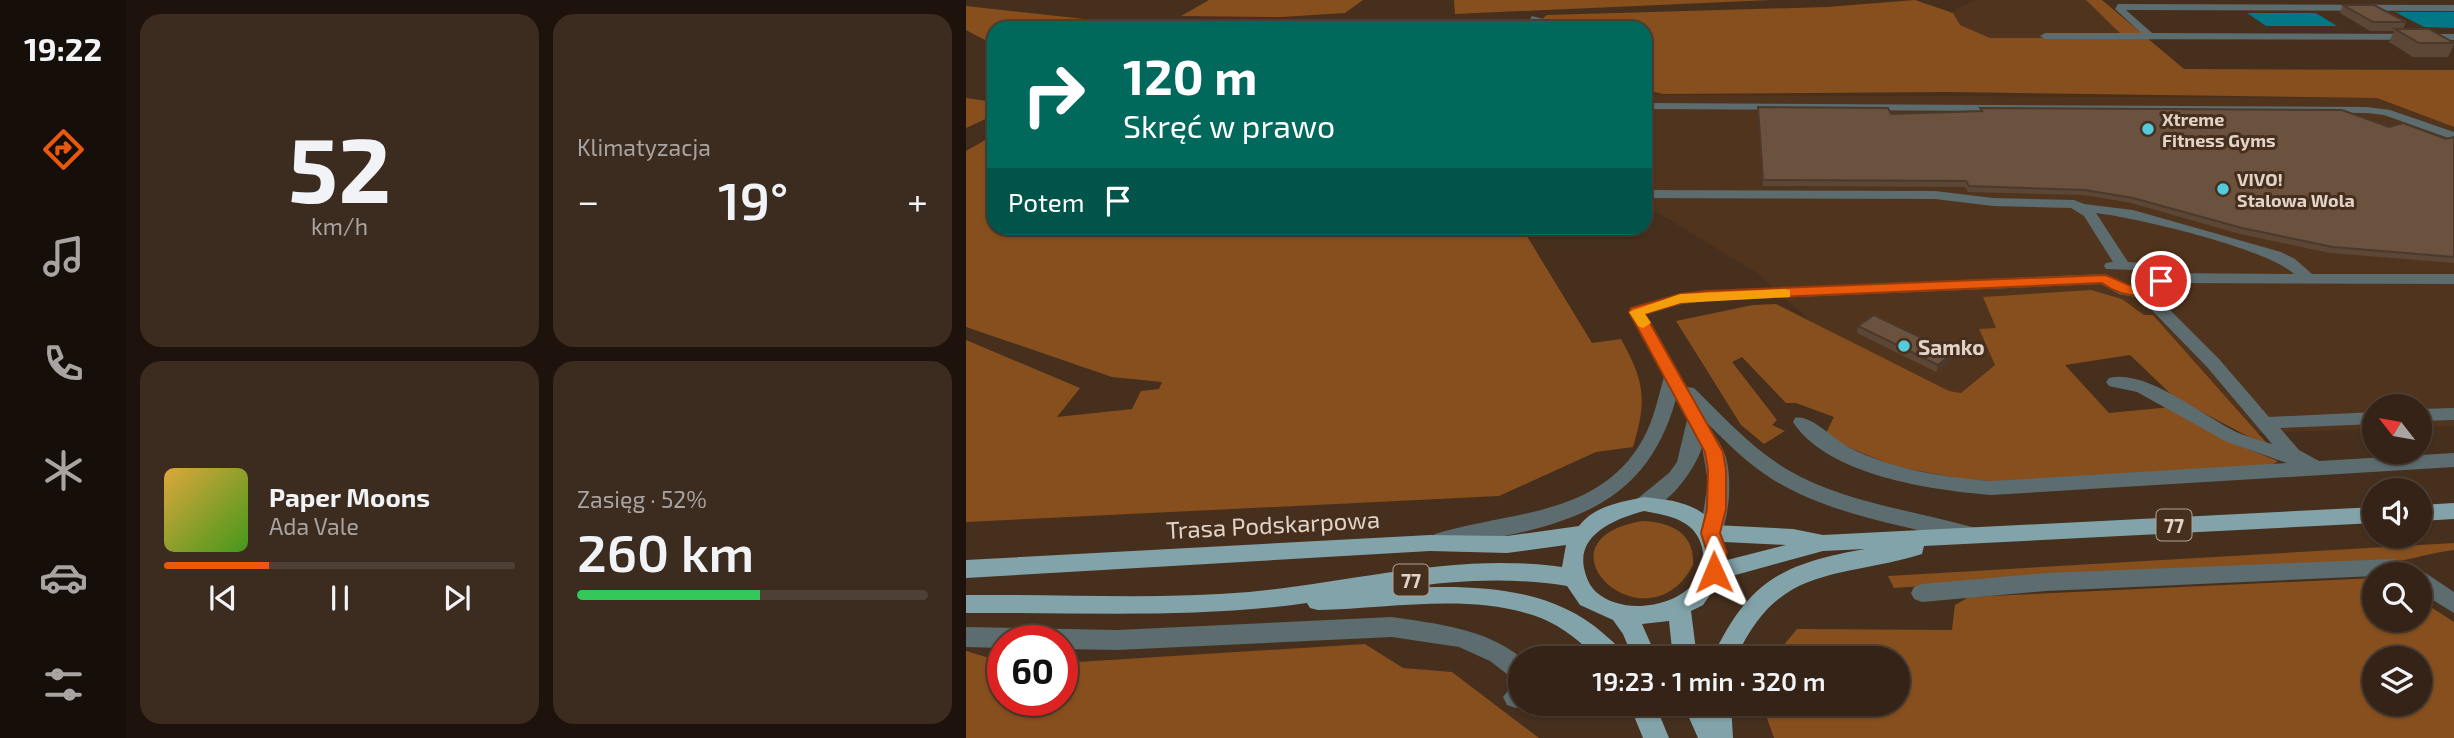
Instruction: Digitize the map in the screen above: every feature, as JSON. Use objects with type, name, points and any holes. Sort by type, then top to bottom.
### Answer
[{"type":"main road","name":"77","points":[[1582,533],[1605,514],[1644,504],[1683,511],[1702,523],[1711,533],[1793,537],[1823,544]]},
{"type":"main road","points":[[2432,512],[2454,511]]},
{"type":"main road","name":"77","points":[[1714,572],[1823,544],[2362,516]]},
{"type":"main road","points":[[1582,533],[1572,559],[1574,578],[1589,598],[1621,613],[1650,615],[1679,607],[1699,595],[1714,572],[1717,552],[1711,533]]},
{"type":"main road","name":"Trasa Podskarpowa","points":[[966,569],[1430,543],[1474,546],[1559,539],[1582,533]]},
{"type":"main road","points":[[1729,646],[1751,610],[1794,576],[1833,562],[1973,536]]},
{"type":"main road","name":"77","points":[[966,604],[1144,605],[1248,601],[1494,573],[1531,572],[1574,578]]},
{"type":"main road","points":[[1248,601],[1505,597],[1542,607],[1564,617],[1587,632],[1602,646]]},
{"type":"main road","points":[[1679,607],[1684,646]]},
{"type":"main road","points":[[1621,613],[1633,629],[1640,646]]},
{"type":"main road","points":[[1647,716],[1656,738]]},
{"type":"main road","points":[[1658,716],[1661,738]]},
{"type":"main road","points":[[1701,716],[1711,738]]},
{"type":"main road","points":[[1719,716],[1720,738]]},
{"type":"street","points":[[2449,0],[2454,2]]},
{"type":"street","points":[[2150,37],[2118,8],[2454,8]]},
{"type":"street","points":[[2367,8],[2389,20]]},
{"type":"street","points":[[2399,26],[2420,37]]},
{"type":"street","points":[[2045,36],[2454,37]]},
{"type":"street","points":[[1652,106],[2367,110],[2386,112],[2454,136]]},
{"type":"street","points":[[1652,194],[1935,195],[2004,203],[2066,203],[2128,213],[2276,255],[2290,262],[2308,278]]},
{"type":"street","points":[[2084,208],[2122,264]]},
{"type":"street","points":[[2105,279],[2105,270],[2122,264],[2145,268],[2160,278],[2454,279]]},
{"type":"street","points":[[1711,533],[1716,509],[1717,463],[1710,443],[1637,312],[1680,299],[1706,296],[2105,279],[2117,288],[2144,293],[2160,288],[2160,278]]},
{"type":"street","points":[[2144,293],[2213,363],[2298,460]]},
{"type":"street","points":[[1673,377],[1734,440],[1789,479],[1858,507],[1973,536]]},
{"type":"street","points":[[1430,543],[1553,519],[1601,495],[1636,465],[1652,441],[1673,377]]},
{"type":"street","points":[[2115,382],[2152,392],[2234,438],[2318,468]]},
{"type":"street","points":[[2432,415],[2454,414]]},
{"type":"street","points":[[2263,423],[2362,419]]},
{"type":"street","points":[[1644,504],[1684,471],[1693,453],[1696,421]]},
{"type":"street","points":[[1802,422],[1815,437],[1867,462],[1950,485],[2043,486],[2454,460]]},
{"type":"street","points":[[1922,593],[2046,582],[2362,569]]},
{"type":"street","points":[[2432,588],[2454,604]]},
{"type":"street","points":[[966,637],[1117,640],[1392,627],[1462,638],[1499,654],[1508,661]]},
{"type":"shaded area","points":[[1209,0],[1363,0],[1345,13],[1282,17],[1181,16]]},
{"type":"shaded area","points":[[1454,0],[1771,0],[1455,14]]},
{"type":"shaded area","points":[[1915,0],[1953,13],[1960,25],[1990,38],[2125,38],[2086,0],[2102,0],[2184,69],[2454,70],[2454,127],[2377,98],[1949,92],[1663,94],[1652,92],[1652,21],[1542,19],[1547,15],[1827,7]]},
{"type":"shaded area","points":[[1974,0],[2086,0],[2126,38],[1990,38],[1960,25],[1952,12]]},
{"type":"shaded area","points":[[966,6],[1103,21],[987,21],[987,41],[966,30]]},
{"type":"shaded area","points":[[1652,95],[2377,98],[2454,127],[2454,426],[2432,427],[2432,394],[2362,394],[2362,429],[2258,433],[2153,315],[2144,315],[2134,306],[1983,297],[1996,328],[1979,330],[1995,365],[1961,393],[1949,391],[1816,326],[1757,273],[1652,209]]},
{"type":"shaded area","points":[[966,98],[987,101],[987,118],[966,128]]},
{"type":"shaded area","points":[[987,139],[987,235],[1526,235],[1592,343],[1621,339],[1629,354],[1639,380],[1642,404],[1633,447],[1596,452],[1499,496],[966,522],[966,340],[1080,388],[1057,417],[1132,409],[1141,391],[1159,389],[1162,382],[1112,377],[966,327],[966,151]]},
{"type":"shaded area","points":[[2091,290],[2122,299],[2144,315],[2153,315],[2272,449],[2175,398],[2130,355],[2065,365],[2109,413],[2171,407],[2232,443],[2278,461],[2269,467],[2006,482],[1962,479],[1893,466],[1836,442],[1826,433],[1834,417],[1796,403],[1786,403],[1742,357],[1732,362],[1777,420],[1772,425],[1785,431],[1764,444],[1741,425],[1676,321],[1753,305],[1776,304],[1949,391],[1961,393],[1995,365],[1979,329],[1996,328],[1983,297]]},
{"type":"shaded area","points":[[1642,521],[1662,524],[1679,531],[1690,545],[1693,554],[1693,565],[1673,589],[1649,598],[1626,595],[1607,584],[1595,567],[1595,549],[1609,532]]},
{"type":"shaded area","points":[[2454,543],[2454,550],[2391,562],[2362,562],[2362,565],[2044,578],[1894,588],[1888,576],[2368,548],[2432,548],[2432,544]]},
{"type":"shaded area","points":[[2362,579],[2362,632],[2432,632],[2432,608],[2454,622],[2454,738],[1774,738],[1766,716],[1910,716],[1910,646],[1783,646],[1797,629],[1952,630],[1955,605],[1969,597]]},
{"type":"shaded area","points":[[1365,644],[1403,668],[1452,672],[1539,738],[966,738],[966,651],[987,657],[987,716],[1078,716],[1078,662]]},
{"type":"water","points":[[2395,12],[2454,12],[2454,28],[2424,27]]},
{"type":"water","points":[[2247,13],[2316,13],[2337,26],[2266,26]]},
{"type":"building","points":[[2343,5],[2374,5],[2406,22],[2373,22]]},
{"type":"building","points":[[2395,29],[2429,29],[2454,43],[2419,43]]},
{"type":"building","name":"VIVO! Stalowa Wola","points":[[1758,107],[1888,108],[1891,114],[1982,111],[1980,108],[2342,110],[2389,127],[2403,123],[2446,139],[2454,137],[2454,257],[2333,247],[2242,228],[2133,198],[2085,190],[1969,186],[1966,181],[1763,180]]},
{"type":"building","points":[[1874,315],[1953,353],[1938,365],[1858,326]]},
{"type":"slow traffic","points":[[1643,323],[1637,312],[1680,299],[1785,294]]},
{"type":"place","name":"Xtreme Fitness Gyms","points":[[2148,129]]},
{"type":"place","name":"VIVO! Stalowa Wola","points":[[2223,189]]},
{"type":"place","name":"Samko","points":[[1904,346]]},
{"type":"route","points":[[1714,572],[1718,559],[1711,533],[1716,509],[1717,463],[1714,452],[1637,312],[1680,299],[1734,294],[1811,293],[2105,279],[2125,291],[2144,293],[2157,290],[2161,281]]}]
